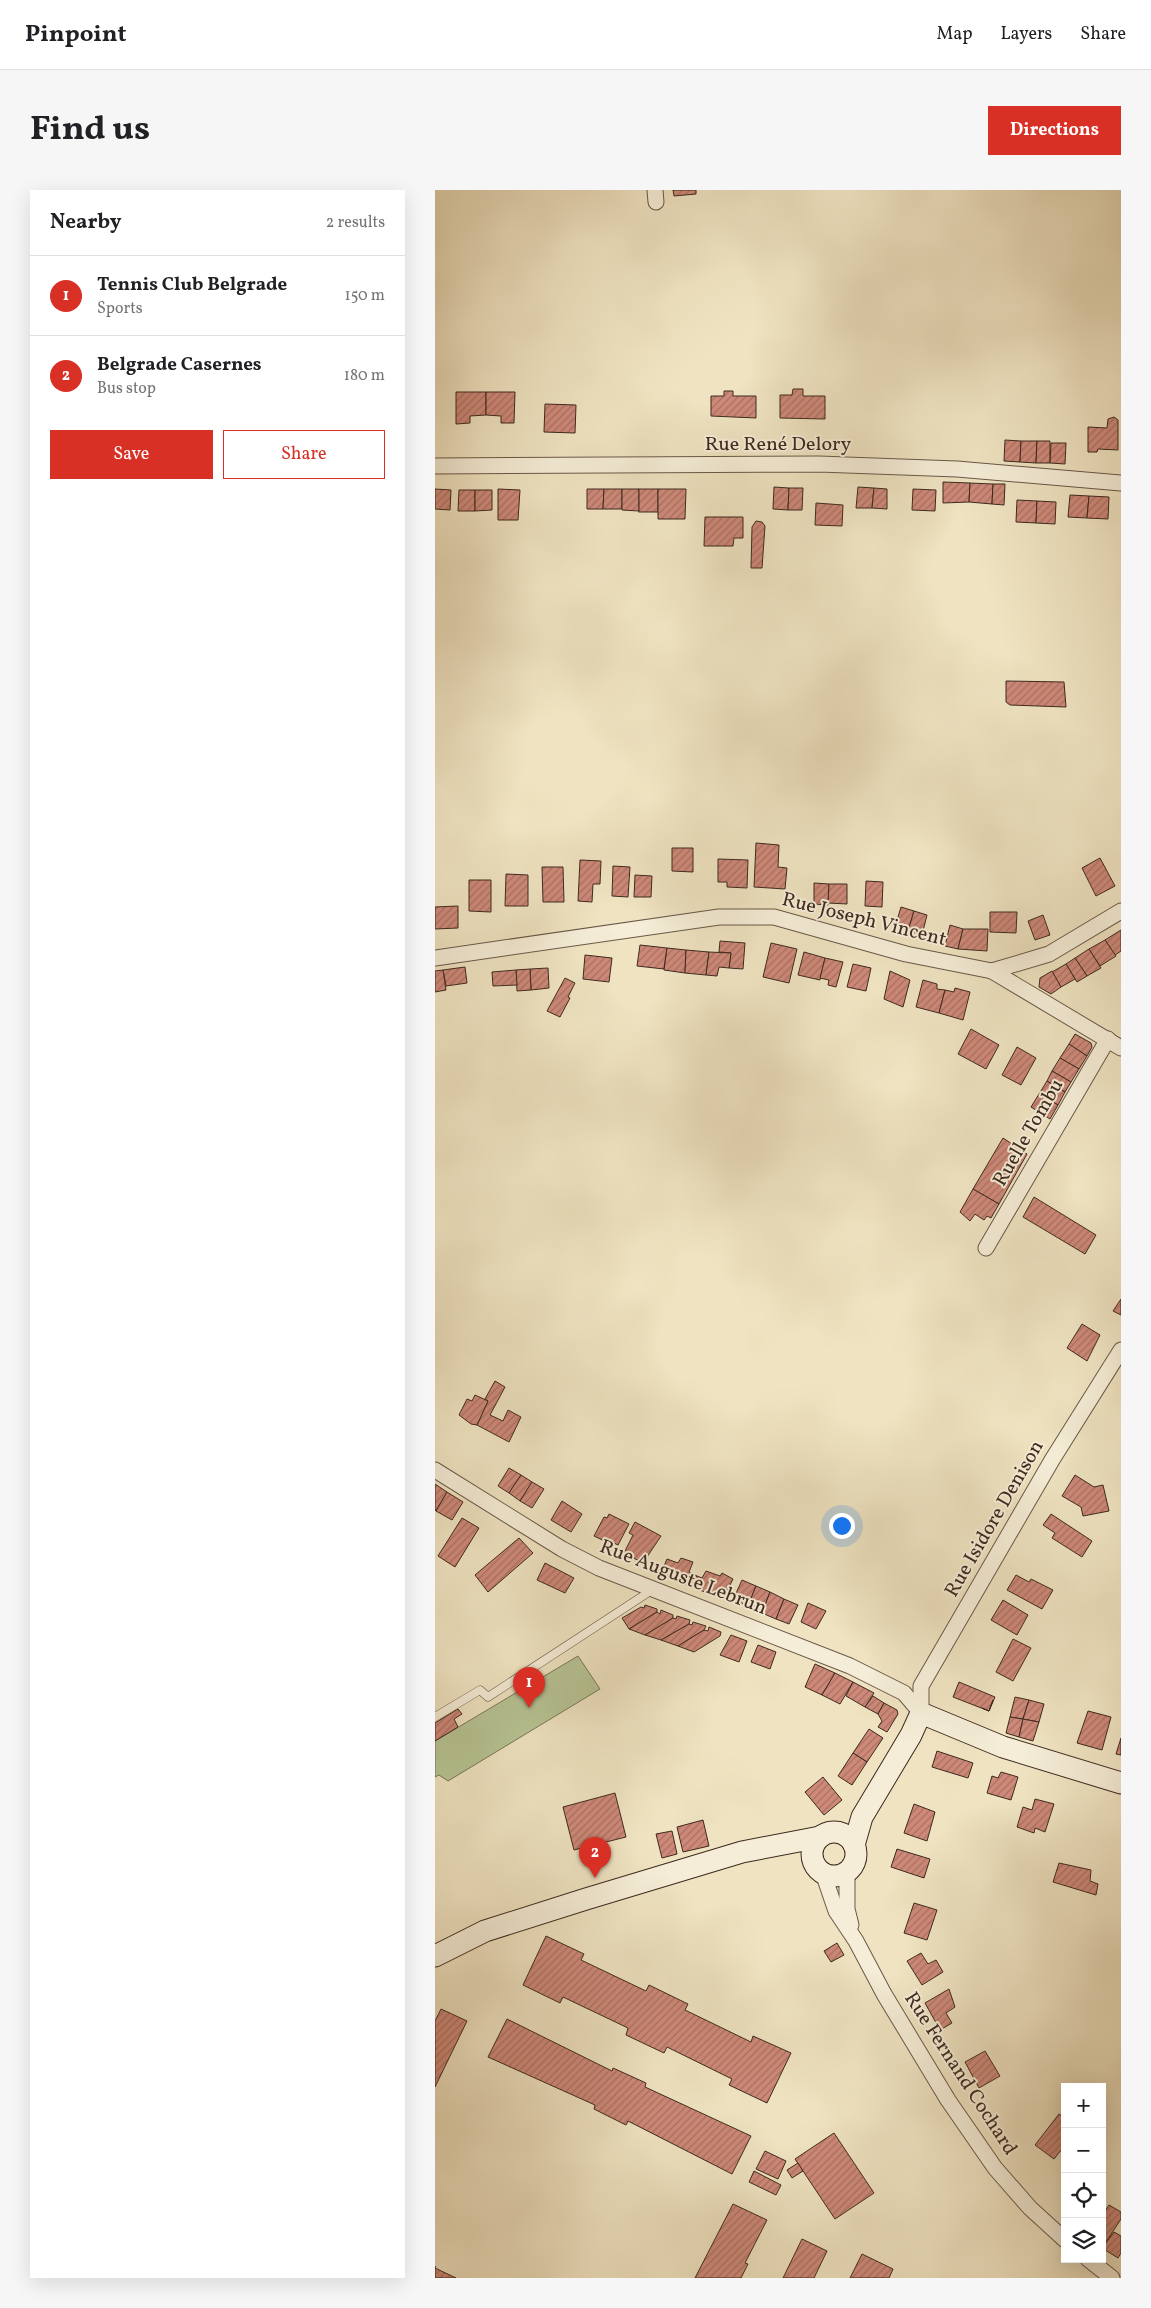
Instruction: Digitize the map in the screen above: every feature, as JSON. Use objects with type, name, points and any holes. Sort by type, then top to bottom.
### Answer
[{"type":"street","name":"Rue René Delory","points":[[435,466],[819,464],[957,469],[1121,483]]},
{"type":"street","name":"Rue Joseph Vincent","points":[[435,958],[719,916],[774,917],[907,954],[992,971],[1049,954],[1121,911]]},
{"type":"street","points":[[992,971],[1121,1048]]},
{"type":"street","name":"Ruelle Tombu","points":[[986,1248],[1108,1039]]},
{"type":"street","name":"Rue Isidore Denison","points":[[921,1713],[921,1686],[1052,1460],[1121,1350]]},
{"type":"street","name":"Rue Auguste Lebrun","points":[[435,1470],[562,1549],[599,1568],[850,1666],[904,1693],[921,1713]]},
{"type":"street","points":[[817,1866],[813,1846],[838,1838],[862,1817],[911,1735],[921,1713],[1003,1747],[1121,1783]]},
{"type":"street","points":[[435,1956],[485,1930],[733,1855],[775,1844],[838,1838]]},
{"type":"street","points":[[775,1844],[838,1876],[847,1872],[856,1860],[838,1838]]},
{"type":"street","name":"Rue Fernand Cochard","points":[[817,1866],[837,1911],[948,2100],[990,2160],[1030,2208],[1061,2236]]},
{"type":"street","name":"Rue Fernand Cochard","points":[[847,1872],[847,1910],[856,1941]]},
{"type":"street","points":[[1093,2263],[1112,2278]]},
{"type":"lane","points":[[435,1717],[480,1690],[488,1697],[652,1590]]},
{"type":"green space","points":[[578,1656],[600,1689],[448,1781],[439,1775],[435,1777],[435,1741]]},
{"type":"building","points":[[673,190],[696,190],[696,194],[674,196]]},
{"type":"building","points":[[793,389],[803,389],[803,396],[825,396],[825,419],[780,418],[780,395],[792,395]]},
{"type":"building","points":[[724,391],[733,391],[733,396],[756,396],[756,418],[711,416],[711,396],[724,396]]},
{"type":"building","points":[[456,392],[486,392],[486,415],[470,416],[470,423],[456,424]]},
{"type":"building","points":[[486,392],[515,392],[514,423],[501,423],[501,416],[486,415]]},
{"type":"building","points":[[545,404],[576,405],[575,433],[544,432]]},
{"type":"building","points":[[1114,417],[1118,420],[1118,450],[1098,449],[1097,452],[1088,452],[1088,427],[1107,428],[1108,419]]},
{"type":"building","points":[[1005,440],[1021,441],[1020,462],[1004,461]]},
{"type":"building","points":[[1021,441],[1037,441],[1036,463],[1020,462]]},
{"type":"building","points":[[1037,441],[1050,441],[1050,463],[1036,463]]},
{"type":"building","points":[[1051,443],[1066,443],[1065,464],[1050,463]]},
{"type":"building","points":[[943,482],[970,483],[969,502],[943,503]]},
{"type":"building","points":[[970,483],[993,484],[992,504],[969,502]]},
{"type":"building","points":[[993,484],[1005,484],[1004,505],[992,504]]},
{"type":"building","points":[[774,487],[789,488],[788,510],[773,509]]},
{"type":"building","points":[[858,487],[874,488],[872,508],[856,508]]},
{"type":"building","points":[[789,488],[803,488],[802,510],[788,510]]},
{"type":"building","points":[[874,488],[887,489],[887,509],[872,508]]},
{"type":"building","points":[[435,489],[451,490],[450,510],[435,509]]},
{"type":"building","points":[[498,489],[520,490],[518,520],[498,520]]},
{"type":"building","points":[[587,489],[604,489],[603,509],[587,509]]},
{"type":"building","points":[[604,489],[622,489],[622,509],[603,509]]},
{"type":"building","points":[[622,489],[639,489],[639,511],[622,510]]},
{"type":"building","points":[[639,489],[658,489],[658,512],[639,512]]},
{"type":"building","points":[[658,489],[686,489],[685,519],[658,519]]},
{"type":"building","points":[[913,489],[936,490],[935,511],[912,510]]},
{"type":"building","points":[[459,490],[475,490],[475,511],[458,511]]},
{"type":"building","points":[[475,490],[492,490],[492,510],[475,511]]},
{"type":"building","points":[[1070,495],[1089,496],[1087,518],[1068,517]]},
{"type":"building","points":[[1089,496],[1109,497],[1108,519],[1087,518]]},
{"type":"building","points":[[1017,500],[1037,501],[1036,523],[1016,522]]},
{"type":"building","points":[[1037,501],[1056,502],[1055,524],[1036,523]]},
{"type":"building","points":[[816,503],[843,505],[842,526],[815,525]]},
{"type":"building","points":[[705,517],[743,517],[743,538],[734,538],[733,546],[704,546]]},
{"type":"building","points":[[756,521],[762,522],[765,526],[762,568],[751,568],[752,527]]},
{"type":"building","points":[[1006,681],[1064,682],[1066,707],[1010,705],[1006,702]]},
{"type":"building","points":[[756,843],[779,845],[778,867],[787,868],[785,889],[754,887]]},
{"type":"building","points":[[672,848],[693,848],[693,872],[672,871]]},
{"type":"building","points":[[1100,858],[1115,886],[1096,896],[1082,868]]},
{"type":"building","points":[[718,859],[748,860],[747,888],[727,887],[727,882],[718,882]]},
{"type":"building","points":[[580,860],[601,861],[600,884],[593,884],[592,902],[578,901]]},
{"type":"building","points":[[613,866],[630,867],[628,897],[612,896]]},
{"type":"building","points":[[542,867],[563,867],[564,902],[543,902]]},
{"type":"building","points":[[506,874],[528,875],[528,906],[505,906]]},
{"type":"building","points":[[635,875],[652,876],[651,897],[634,897]]},
{"type":"building","points":[[469,880],[491,880],[491,912],[469,911]]},
{"type":"building","points":[[866,881],[883,882],[882,907],[865,906]]},
{"type":"building","points":[[814,883],[829,884],[828,905],[814,904]]},
{"type":"building","points":[[829,884],[847,884],[847,904],[828,903]]},
{"type":"building","points":[[458,906],[458,928],[435,929],[435,907]]},
{"type":"building","points":[[901,907],[914,911],[908,931],[895,927]]},
{"type":"building","points":[[914,911],[927,915],[922,935],[908,931]]},
{"type":"building","points":[[990,912],[1017,912],[1016,933],[990,932]]},
{"type":"building","points":[[1043,915],[1050,935],[1035,940],[1028,921]]},
{"type":"building","points":[[950,925],[963,929],[958,949],[945,946]]},
{"type":"building","points":[[963,929],[988,929],[987,951],[958,949]]},
{"type":"building","points":[[1121,930],[1121,951],[1115,955],[1105,940]]},
{"type":"building","points":[[1105,940],[1116,956],[1100,966],[1089,949]]},
{"type":"building","points":[[720,941],[745,943],[743,969],[729,968],[731,953],[719,952]]},
{"type":"building","points":[[771,943],[797,949],[789,983],[763,977]]},
{"type":"building","points":[[640,945],[667,948],[664,969],[637,966]]},
{"type":"building","points":[[667,948],[686,950],[685,973],[664,970]]},
{"type":"building","points":[[1089,949],[1101,968],[1087,976],[1075,958]]},
{"type":"building","points":[[686,950],[709,952],[706,975],[685,973]]},
{"type":"building","points":[[709,952],[731,953],[729,968],[719,967],[717,976],[706,975]]},
{"type":"building","points":[[804,952],[825,958],[820,980],[798,975]]},
{"type":"building","points":[[585,955],[612,958],[609,982],[583,979]]},
{"type":"building","points":[[825,958],[843,962],[836,987],[828,985],[829,980],[820,978]]},
{"type":"building","points":[[1075,958],[1087,976],[1077,982],[1066,964]]},
{"type":"building","points":[[853,964],[871,968],[866,991],[847,987]]},
{"type":"building","points":[[1066,964],[1075,979],[1061,987],[1052,972]]},
{"type":"building","points":[[465,967],[467,983],[446,986],[443,970]]},
{"type":"building","points":[[548,968],[549,988],[531,990],[530,969]]},
{"type":"building","points":[[530,969],[531,990],[517,991],[516,970]]},
{"type":"building","points":[[443,970],[446,990],[435,992],[435,971]]},
{"type":"building","points":[[516,970],[517,985],[493,986],[492,972]]},
{"type":"building","points":[[890,971],[910,980],[903,1007],[884,999]]},
{"type":"building","points":[[1052,971],[1061,987],[1051,994],[1039,987],[1040,978]]},
{"type":"building","points":[[565,978],[575,983],[560,1017],[547,1011]]},
{"type":"building","points":[[923,980],[937,984],[937,989],[945,990],[939,1013],[916,1007]]},
{"type":"building","points":[[955,988],[970,992],[963,1020],[939,1013],[945,990],[954,992]]},
{"type":"building","points":[[971,1029],[999,1045],[986,1069],[958,1054]]},
{"type":"building","points":[[1075,1034],[1091,1043],[1092,1047],[1087,1056],[1069,1044]]},
{"type":"building","points":[[1069,1044],[1087,1056],[1079,1069],[1060,1058]]},
{"type":"building","points":[[1017,1047],[1036,1058],[1021,1085],[1002,1075]]},
{"type":"building","points":[[1060,1058],[1079,1069],[1071,1082],[1052,1071]]},
{"type":"building","points":[[1052,1071],[1071,1082],[1065,1092],[1047,1081]]},
{"type":"building","points":[[1047,1081],[1065,1092],[1058,1105],[1039,1094]]},
{"type":"building","points":[[1039,1094],[1058,1105],[1050,1119],[1031,1107]]},
{"type":"building","points":[[1003,1138],[1027,1154],[999,1204],[973,1189]]},
{"type":"building","points":[[973,1189],[999,1204],[991,1218],[987,1216],[984,1220],[975,1214],[970,1221],[960,1212]]},
{"type":"building","points":[[1034,1197],[1096,1235],[1085,1254],[1023,1217]]},
{"type":"building","points":[[1121,1299],[1121,1315],[1113,1311]]},
{"type":"building","points":[[1082,1324],[1100,1335],[1087,1361],[1067,1348]]},
{"type":"building","points":[[495,1381],[505,1387],[490,1415],[503,1421],[508,1410],[521,1417],[509,1442],[477,1425],[488,1401],[485,1399]]},
{"type":"building","points":[[475,1395],[488,1401],[477,1425],[471,1424],[459,1415],[467,1399],[472,1401]]},
{"type":"building","points":[[509,1468],[521,1475],[509,1493],[498,1486]]},
{"type":"building","points":[[521,1475],[532,1482],[520,1501],[509,1493]]},
{"type":"building","points":[[1075,1475],[1094,1487],[1103,1485],[1109,1511],[1083,1516],[1081,1507],[1062,1496]]},
{"type":"building","points":[[532,1482],[544,1489],[532,1508],[520,1501]]},
{"type":"building","points":[[435,1484],[447,1492],[436,1511],[435,1510]]},
{"type":"building","points":[[447,1492],[463,1502],[452,1520],[436,1511]]},
{"type":"building","points":[[562,1501],[582,1514],[571,1532],[551,1520]]},
{"type":"building","points":[[609,1514],[629,1524],[618,1545],[612,1542],[611,1544],[594,1536],[604,1517],[607,1518]]},
{"type":"building","points":[[1051,1514],[1092,1541],[1082,1557],[1052,1538],[1055,1533],[1043,1525]]},
{"type":"building","points":[[462,1518],[479,1528],[455,1567],[438,1556]]},
{"type":"building","points":[[635,1522],[661,1536],[643,1563],[624,1553],[633,1535],[629,1533]]},
{"type":"building","points":[[519,1538],[533,1553],[488,1592],[475,1575]]},
{"type":"building","points":[[681,1558],[693,1562],[689,1572],[697,1576],[692,1587],[660,1575],[667,1559],[678,1563]]},
{"type":"building","points":[[545,1563],[574,1578],[565,1593],[537,1580]]},
{"type":"building","points":[[706,1571],[720,1576],[722,1573],[733,1579],[723,1599],[692,1587],[697,1576],[702,1578]]},
{"type":"building","points":[[1016,1575],[1029,1582],[1031,1579],[1053,1590],[1042,1609],[1007,1590]]},
{"type":"building","points":[[742,1580],[756,1586],[748,1606],[733,1600]]},
{"type":"building","points":[[756,1586],[770,1592],[762,1613],[748,1606]]},
{"type":"building","points":[[770,1592],[784,1599],[776,1619],[762,1613]]},
{"type":"building","points":[[784,1599],[798,1605],[789,1624],[776,1619]]},
{"type":"building","points":[[1003,1600],[1028,1615],[1017,1635],[991,1620]]},
{"type":"building","points":[[808,1603],[826,1611],[816,1629],[801,1622]]},
{"type":"building","points":[[645,1605],[657,1609],[657,1612],[629,1629],[622,1618],[641,1607],[644,1608]]},
{"type":"building","points":[[661,1610],[673,1615],[673,1618],[645,1635],[629,1629],[657,1612],[660,1614]]},
{"type":"building","points":[[677,1616],[690,1620],[689,1624],[661,1640],[645,1635],[673,1618],[676,1619]]},
{"type":"building","points":[[693,1622],[706,1626],[704,1630],[678,1646],[661,1640],[689,1624],[692,1625]]},
{"type":"building","points":[[709,1627],[721,1632],[720,1636],[694,1652],[678,1646],[704,1630],[708,1631]]},
{"type":"building","points":[[731,1635],[747,1641],[739,1662],[720,1655]]},
{"type":"building","points":[[1013,1639],[1031,1648],[1013,1681],[996,1672]]},
{"type":"building","points":[[758,1645],[776,1652],[770,1669],[751,1662]]},
{"type":"building","points":[[815,1664],[835,1673],[822,1695],[805,1687]]},
{"type":"building","points":[[835,1673],[853,1682],[840,1704],[822,1695]]},
{"type":"building","points":[[853,1682],[874,1693],[865,1707],[846,1696]]},
{"type":"building","points":[[959,1682],[995,1697],[989,1711],[953,1697]]},
{"type":"building","points":[[873,1696],[884,1703],[878,1714],[865,1707]]},
{"type":"building","points":[[1015,1697],[1029,1700],[1023,1719],[1010,1717]]},
{"type":"building","points":[[1029,1700],[1044,1704],[1039,1722],[1023,1719]]},
{"type":"building","points":[[884,1703],[897,1710],[898,1714],[887,1732],[878,1727],[882,1721],[878,1714]]},
{"type":"building","points":[[458,1709],[462,1714],[454,1719],[458,1727],[435,1741],[435,1723]]},
{"type":"building","points":[[1088,1711],[1111,1717],[1102,1750],[1077,1743]]},
{"type":"building","points":[[1010,1717],[1023,1719],[1019,1737],[1006,1733]]},
{"type":"building","points":[[1023,1719],[1039,1722],[1033,1741],[1019,1737]]},
{"type":"building","points":[[869,1729],[883,1738],[867,1762],[853,1753]]},
{"type":"building","points":[[1121,1738],[1121,1755],[1116,1754]]},
{"type":"building","points":[[937,1751],[973,1763],[968,1778],[932,1767]]},
{"type":"building","points":[[853,1753],[867,1762],[852,1785],[838,1776]]},
{"type":"building","points":[[1001,1772],[1018,1777],[1011,1800],[987,1793],[992,1776],[998,1778]]},
{"type":"building","points":[[823,1777],[842,1800],[824,1815],[805,1792]]},
{"type":"building","points":[[615,1793],[626,1837],[574,1850],[563,1807]]},
{"type":"building","points":[[1035,1799],[1054,1804],[1045,1832],[1035,1828],[1034,1833],[1017,1827],[1023,1807],[1032,1810]]},
{"type":"building","points":[[914,1804],[935,1812],[927,1841],[904,1833]]},
{"type":"building","points":[[703,1820],[709,1846],[683,1852],[677,1827]]},
{"type":"building","points":[[672,1831],[677,1854],[662,1858],[656,1834]]},
{"type":"building","points":[[897,1849],[930,1859],[924,1878],[891,1867]]},
{"type":"building","points":[[1059,1863],[1091,1870],[1090,1881],[1098,1884],[1096,1895],[1053,1882]]},
{"type":"building","points":[[914,1903],[937,1910],[927,1940],[904,1933]]},
{"type":"building","points":[[546,1936],[584,1954],[581,1960],[646,1991],[649,1985],[688,2004],[685,2010],[751,2042],[753,2036],[791,2053],[767,2103],[729,2085],[732,2079],[667,2047],[664,2053],[626,2035],[628,2028],[563,1997],[560,2003],[523,1985]]},
{"type":"building","points":[[837,1943],[844,1955],[831,1962],[824,1951]]},
{"type":"building","points":[[921,1953],[928,1964],[936,1960],[943,1972],[922,1985],[907,1961]]},
{"type":"building","points":[[949,1989],[955,2007],[946,2013],[952,2023],[940,2030],[925,2003]]},
{"type":"building","points":[[441,2009],[467,2021],[435,2087],[435,2021]]},
{"type":"building","points":[[507,2019],[612,2071],[613,2068],[646,2083],[645,2087],[751,2136],[732,2174],[628,2121],[626,2125],[594,2109],[595,2105],[488,2057]]},
{"type":"building","points":[[985,2051],[1000,2076],[979,2088],[965,2062]]},
{"type":"building","points":[[1059,2114],[1061,2115],[1061,2150],[1054,2159],[1035,2145]]},
{"type":"building","points":[[834,2133],[874,2193],[835,2219],[795,2159]]},
{"type":"building","points":[[765,2151],[786,2161],[778,2179],[756,2169]]},
{"type":"building","points":[[798,2163],[803,2171],[792,2178],[787,2170]]},
{"type":"building","points":[[754,2171],[781,2185],[776,2195],[749,2182]]},
{"type":"building","points":[[733,2204],[767,2220],[745,2263],[748,2264],[741,2278],[695,2278]]},
{"type":"building","points":[[1109,2205],[1121,2212],[1121,2219],[1106,2242],[1106,2218],[1106,2209]]},
{"type":"building","points":[[1114,2232],[1121,2236],[1121,2253],[1118,2258],[1106,2250],[1106,2243]]},
{"type":"building","points":[[802,2239],[827,2251],[814,2278],[783,2278]]},
{"type":"building","points":[[862,2254],[893,2269],[889,2278],[850,2278]]},
{"type":"building","points":[[435,2268],[456,2278],[435,2278]]},
{"type":"place","name":"Tennis Club Belgrade","points":[[529,1708]]},
{"type":"place","name":"Belgrade Casernes","points":[[595,1878]]}]
